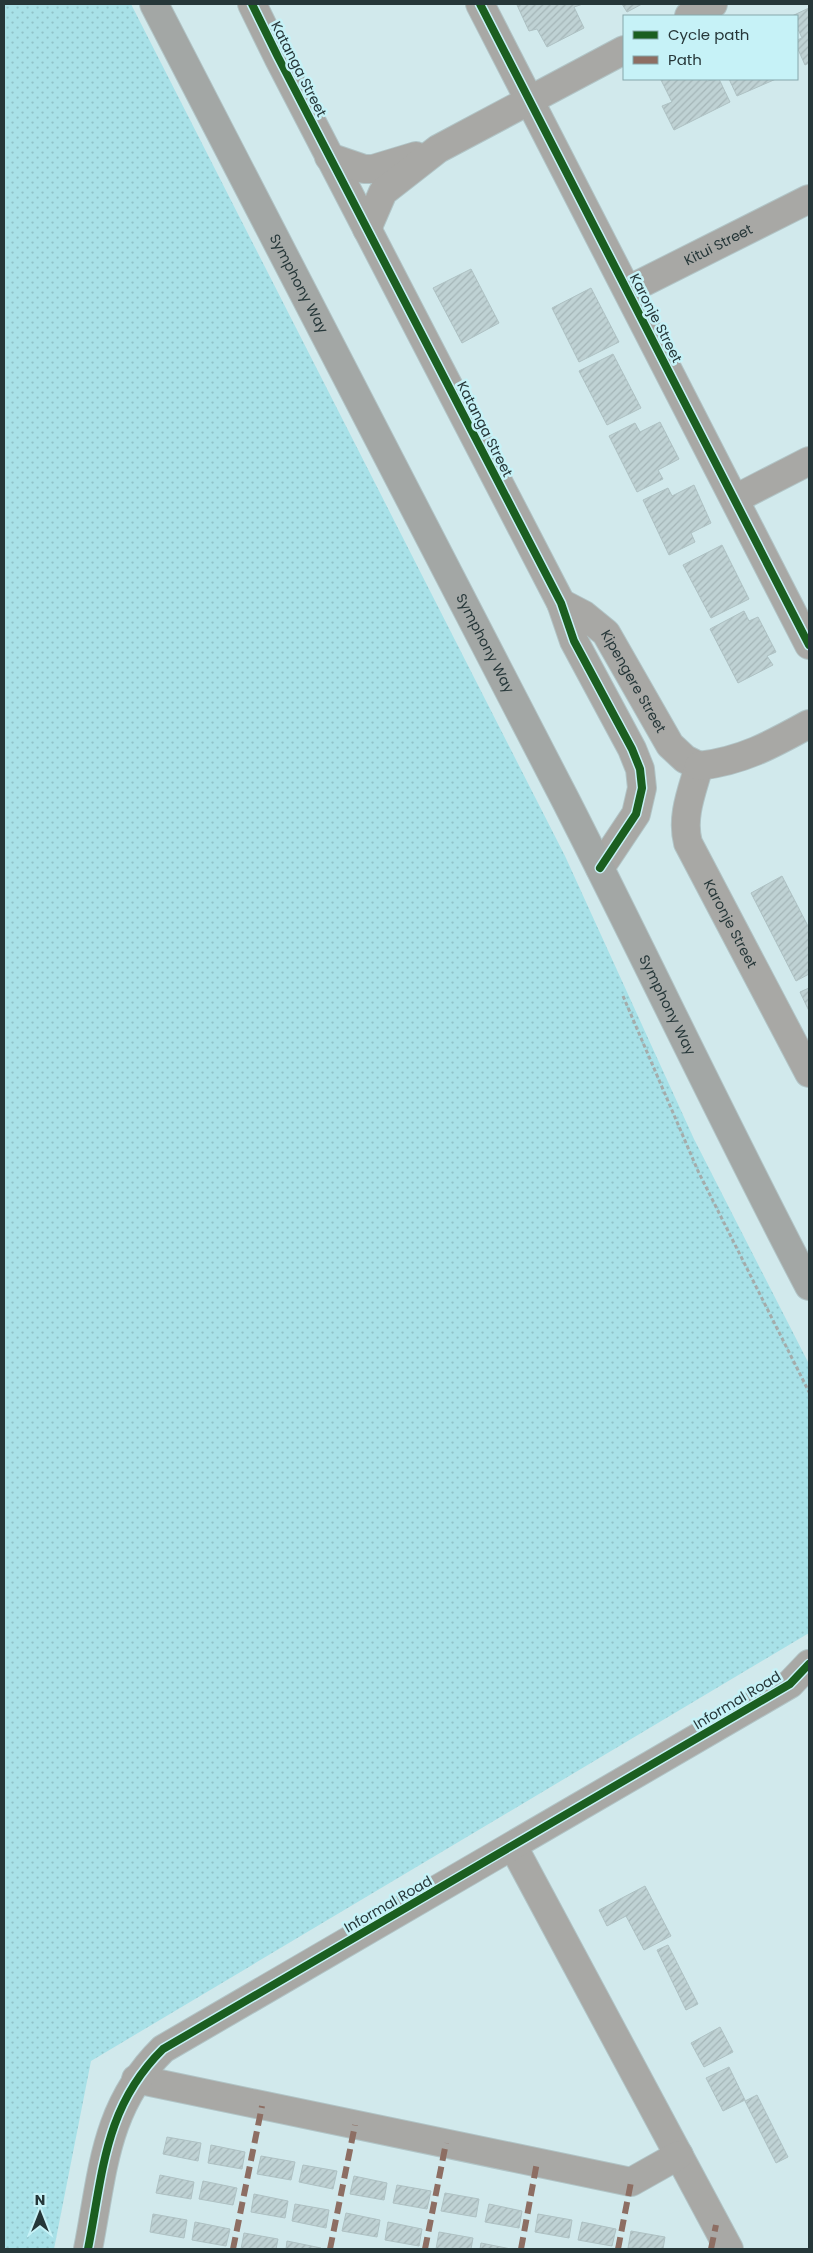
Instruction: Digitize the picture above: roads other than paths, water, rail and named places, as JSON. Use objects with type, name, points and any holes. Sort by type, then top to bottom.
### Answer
[{"type":"main road","name":"Symphony Way","points":[[154,4],[419,511],[600,868],[756,1185],[809,1286]]},
{"type":"street","name":"Katanga Street","points":[[252,4],[561,604],[574,641],[632,749],[640,769],[642,788],[636,814],[600,868]]},
{"type":"street","name":"Karonje Street","points":[[480,4],[809,645]]},
{"type":"street","points":[[691,15],[713,4]]},
{"type":"street","points":[[367,229],[383,192],[438,149],[623,51]]},
{"type":"street","points":[[329,156],[364,169],[373,170],[438,149]]},
{"type":"street","name":"Kitui Street","points":[[628,290],[809,198]]},
{"type":"street","points":[[735,499],[809,461]]},
{"type":"street","name":"Kipengere Street","points":[[561,604],[584,614],[606,633],[670,745],[685,759],[699,766]]},
{"type":"street","points":[[699,766],[724,763],[743,758],[809,724]]},
{"type":"street","name":"Karonje Street","points":[[699,766],[685,819],[685,832],[688,843],[809,1073]]},
{"type":"street","name":"Informal Road","points":[[88,2249],[110,2139],[122,2105],[136,2079],[163,2049],[799,1683],[809,1664]]},
{"type":"street","points":[[513,1846],[729,2249]]},
{"type":"street","points":[[136,2079],[631,2182],[679,2155]]}]
